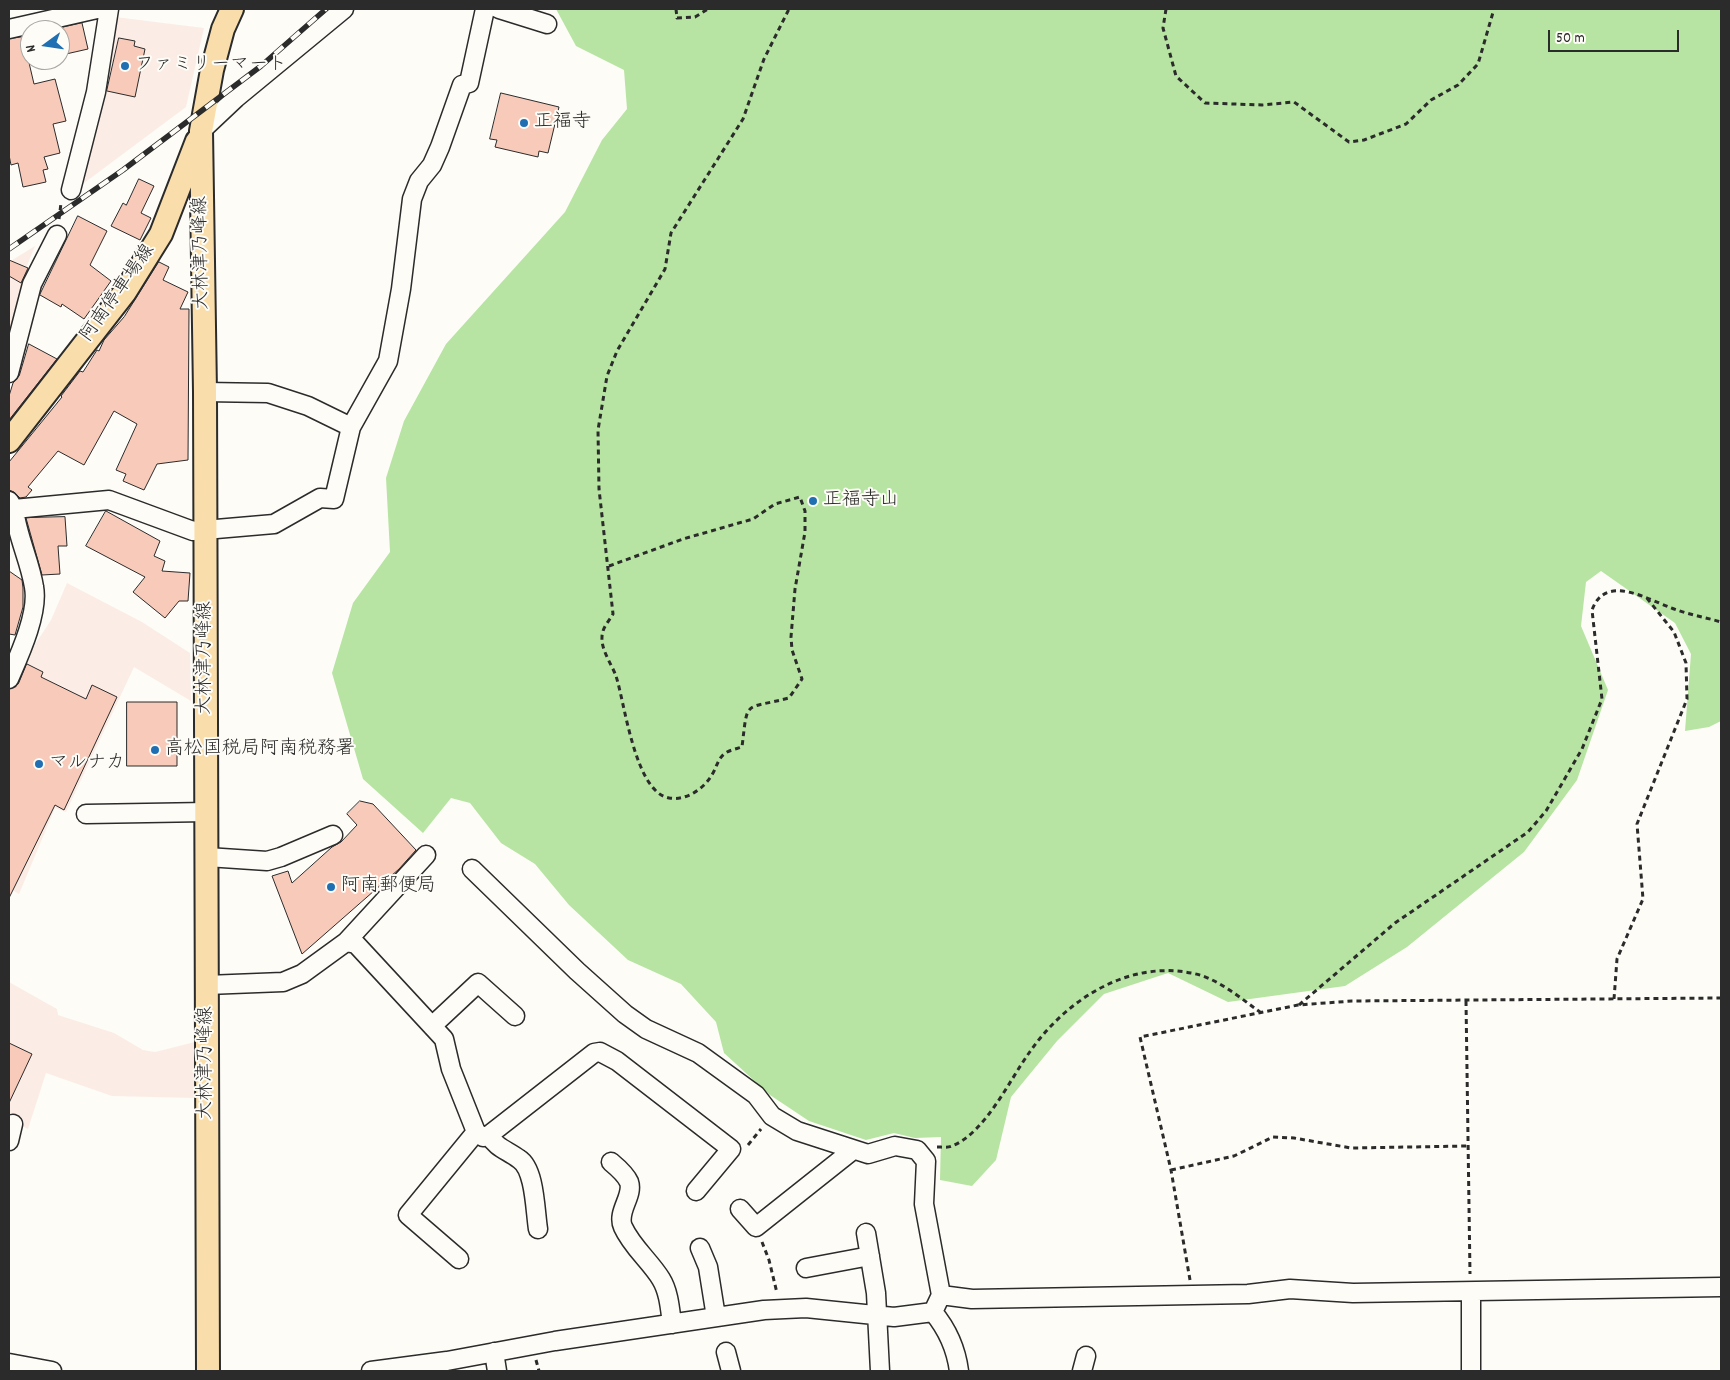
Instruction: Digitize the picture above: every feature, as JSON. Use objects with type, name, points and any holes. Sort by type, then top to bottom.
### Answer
[{"type":"main road","name":"大林津乃峰線","points":[[208,1371],[205,392],[201,130],[212,70],[223,29],[232,9]]},
{"type":"main road","name":"阿南停車場線","points":[[10,437],[125,292],[161,234],[201,130]]},
{"type":"street","points":[[9,29],[97,9]]},
{"type":"street","points":[[71,190],[96,92],[109,9]]},
{"type":"street","points":[[201,130],[236,98],[344,9]]},
{"type":"street","points":[[9,679],[32,617],[35,590],[28,559],[11,505],[110,500],[184,529],[205,530],[274,524],[320,498],[334,499],[351,427],[388,361],[401,288],[412,199],[419,181],[432,165],[440,148],[462,85],[469,83],[485,9]]},
{"type":"street","points":[[499,9],[547,24]]},
{"type":"street","points":[[9,373],[32,284],[57,235]]},
{"type":"street","points":[[205,392],[268,393],[308,406],[351,427]]},
{"type":"street","points":[[86,814],[207,812]]},
{"type":"street","points":[[207,857],[267,861],[333,835]]},
{"type":"street","points":[[207,984],[283,982],[302,974],[346,942],[426,855]]},
{"type":"street","points":[[472,869],[577,971],[625,1014],[646,1029],[698,1053],[756,1095],[772,1116],[798,1131],[868,1154],[895,1146],[918,1150],[926,1161],[924,1204],[941,1295],[933,1312]]},
{"type":"street","points":[[346,942],[356,944],[432,1026],[447,1045],[451,1069],[483,1134],[520,1159],[530,1170],[538,1229]]},
{"type":"street","points":[[432,1026],[478,983],[515,1016]]},
{"type":"street","points":[[459,1258],[408,1215],[483,1134],[594,1053],[600,1052],[617,1061],[731,1149],[696,1191]]},
{"type":"street","points":[[740,1209],[756,1227],[852,1150]]},
{"type":"street","points":[[612,1162],[629,1181],[630,1189],[622,1216],[622,1225],[639,1252],[661,1278],[666,1289],[672,1324]]},
{"type":"street","points":[[866,1232],[878,1317],[880,1371]]},
{"type":"street","points":[[700,1248],[708,1267],[716,1317]]},
{"type":"street","points":[[806,1268],[870,1256]]},
{"type":"street","points":[[941,1295],[972,1299],[1248,1294],[1290,1289],[1353,1294],[1721,1287]]},
{"type":"street","points":[[1471,1292],[1471,1371]]},
{"type":"street","points":[[371,1371],[448,1366],[494,1352],[716,1317],[782,1309],[806,1308],[894,1318],[933,1312]]},
{"type":"street","points":[[933,1312],[947,1330],[957,1356],[960,1371]]},
{"type":"street","points":[[494,1352],[498,1371]]},
{"type":"street","points":[[726,1352],[731,1371]]},
{"type":"street","points":[[9,1363],[52,1371]]},
{"type":"path","points":[[676,9],[677,18],[694,17],[708,9]]},
{"type":"path","points":[[609,566],[683,539],[753,518],[762,510],[785,500],[800,497],[805,512],[805,532],[795,589],[791,637],[792,650],[802,680],[789,698],[755,704],[748,710],[744,722],[742,747],[725,753],[718,760],[714,772],[706,785],[683,798],[669,798],[658,793],[649,781],[636,753],[617,678],[602,638],[604,627],[613,614],[599,489],[598,430],[607,376],[617,351],[665,269],[671,233],[743,119],[764,59],[789,9]]},
{"type":"path","points":[[1166,9],[1163,28],[1176,76],[1205,103],[1262,105],[1294,102],[1327,124],[1349,142],[1364,140],[1406,124],[1431,100],[1458,85],[1478,64],[1494,9]]},
{"type":"path","points":[[57,235],[62,196],[71,190]]},
{"type":"path","points":[[1298,1005],[1394,923],[1528,832],[1546,811],[1582,749],[1602,699],[1592,610],[1596,599],[1602,595],[1624,591],[1645,597],[1670,608],[1721,622]]},
{"type":"path","points":[[1614,999],[1617,959],[1643,899],[1637,824],[1686,699],[1686,663],[1674,632],[1645,597]]},
{"type":"path","points":[[918,1150],[951,1147],[968,1136],[987,1116],[1029,1052],[1051,1024],[1073,1005],[1117,980],[1160,970],[1192,973],[1224,987],[1260,1012]]},
{"type":"path","points":[[1191,1294],[1171,1170],[1140,1037],[1298,1005],[1352,1001],[1721,998]]},
{"type":"path","points":[[1466,1001],[1471,1292]]},
{"type":"path","points":[[731,1149],[746,1147],[772,1116]]},
{"type":"path","points":[[1171,1170],[1234,1156],[1273,1138],[1294,1138],[1351,1148],[1468,1146]]},
{"type":"path","points":[[756,1227],[769,1260],[782,1309]]},
{"type":"shaded area","points":[[115,17],[204,28],[186,107],[80,186]]},
{"type":"shaded area","points":[[35,246],[22,278],[27,281],[9,349],[9,262]]},
{"type":"shaded area","points":[[67,583],[142,622],[190,653],[191,701],[134,667],[66,812],[55,808],[19,894],[9,888],[9,699],[26,658],[51,620]]},
{"type":"shaded area","points":[[9,982],[57,1009],[58,1015],[114,1033],[143,1050],[155,1052],[195,1042],[195,1098],[112,1096],[46,1073],[28,1129],[18,1124],[9,1129]]},
{"type":"green space","points":[[556,9],[1721,9],[1721,721],[1709,727],[1685,731],[1691,654],[1675,623],[1601,571],[1586,582],[1581,626],[1608,690],[1577,780],[1524,852],[1407,947],[1345,986],[1228,1002],[1168,973],[1104,994],[1057,1041],[1011,1097],[996,1160],[972,1186],[940,1180],[941,1137],[915,1138],[894,1133],[866,1140],[809,1121],[770,1095],[724,1053],[716,1022],[681,984],[628,960],[569,905],[535,864],[501,843],[470,803],[451,798],[423,833],[363,779],[332,673],[353,603],[390,552],[386,478],[404,421],[446,344],[565,212],[602,140],[627,109],[624,70],[576,46]]},
{"type":"building","points":[[82,23],[88,49],[70,53],[70,26]]},
{"type":"building","points":[[20,37],[20,70],[31,70],[34,84],[55,79],[66,121],[53,124],[60,153],[44,157],[48,169],[43,170],[46,182],[23,187],[18,163],[11,165],[9,155],[9,39]]},
{"type":"building","points":[[119,38],[135,41],[134,46],[145,49],[135,97],[107,91]]},
{"type":"building","name":"正福寺","points":[[501,93],[559,107],[548,153],[539,151],[538,157],[495,147],[497,140],[490,139]]},
{"type":"building","points":[[139,179],[154,186],[141,213],[151,218],[140,240],[111,226],[123,203],[126,205]]},
{"type":"building","points":[[78,216],[107,231],[90,265],[111,281],[84,319],[62,304],[61,307],[40,295]]},
{"type":"building","points":[[9,260],[28,268],[21,283],[9,276]]},
{"type":"building","points":[[159,262],[169,267],[163,280],[188,292],[180,309],[189,309],[188,460],[157,464],[144,490],[123,481],[126,474],[116,470],[137,424],[114,411],[84,465],[58,451],[28,487],[32,490],[26,497],[20,498],[9,490],[9,462],[62,397],[80,371],[83,372],[97,350],[99,351],[104,340],[124,317]]},
{"type":"building","points":[[29,344],[57,359],[9,420],[9,396],[13,383],[19,376]]},
{"type":"building","points":[[106,511],[160,541],[154,556],[165,561],[162,571],[190,573],[188,601],[179,601],[165,618],[133,592],[145,577],[86,546]]},
{"type":"building","points":[[65,517],[67,546],[58,546],[60,574],[42,575],[26,518]]},
{"type":"building","points":[[9,571],[22,580],[23,588],[23,607],[15,635],[9,634]]},
{"type":"building","points":[[27,664],[43,672],[41,677],[86,699],[92,685],[117,697],[64,810],[55,805],[9,898],[9,689],[18,684]]},
{"type":"building","points":[[127,702],[177,702],[177,766],[127,766]]},
{"type":"building","points":[[360,801],[373,804],[416,850],[399,869],[302,954],[272,876],[288,871],[292,883],[332,847],[341,842],[357,825],[347,814]]},
{"type":"building","points":[[9,1043],[32,1054],[9,1103]]},
{"type":"railway","points":[[9,249],[123,170],[261,66],[326,9]]},
{"type":"place","name":"ファミリーマート","points":[[125,66]]},
{"type":"place","name":"正福寺","points":[[524,123]]},
{"type":"place","name":"正福寺山","points":[[813,501]]},
{"type":"place","name":"高松国税局阿南税務署","points":[[155,750]]},
{"type":"place","name":"マルナカ","points":[[39,764]]},
{"type":"place","name":"阿南郵便局","points":[[331,887]]}]
